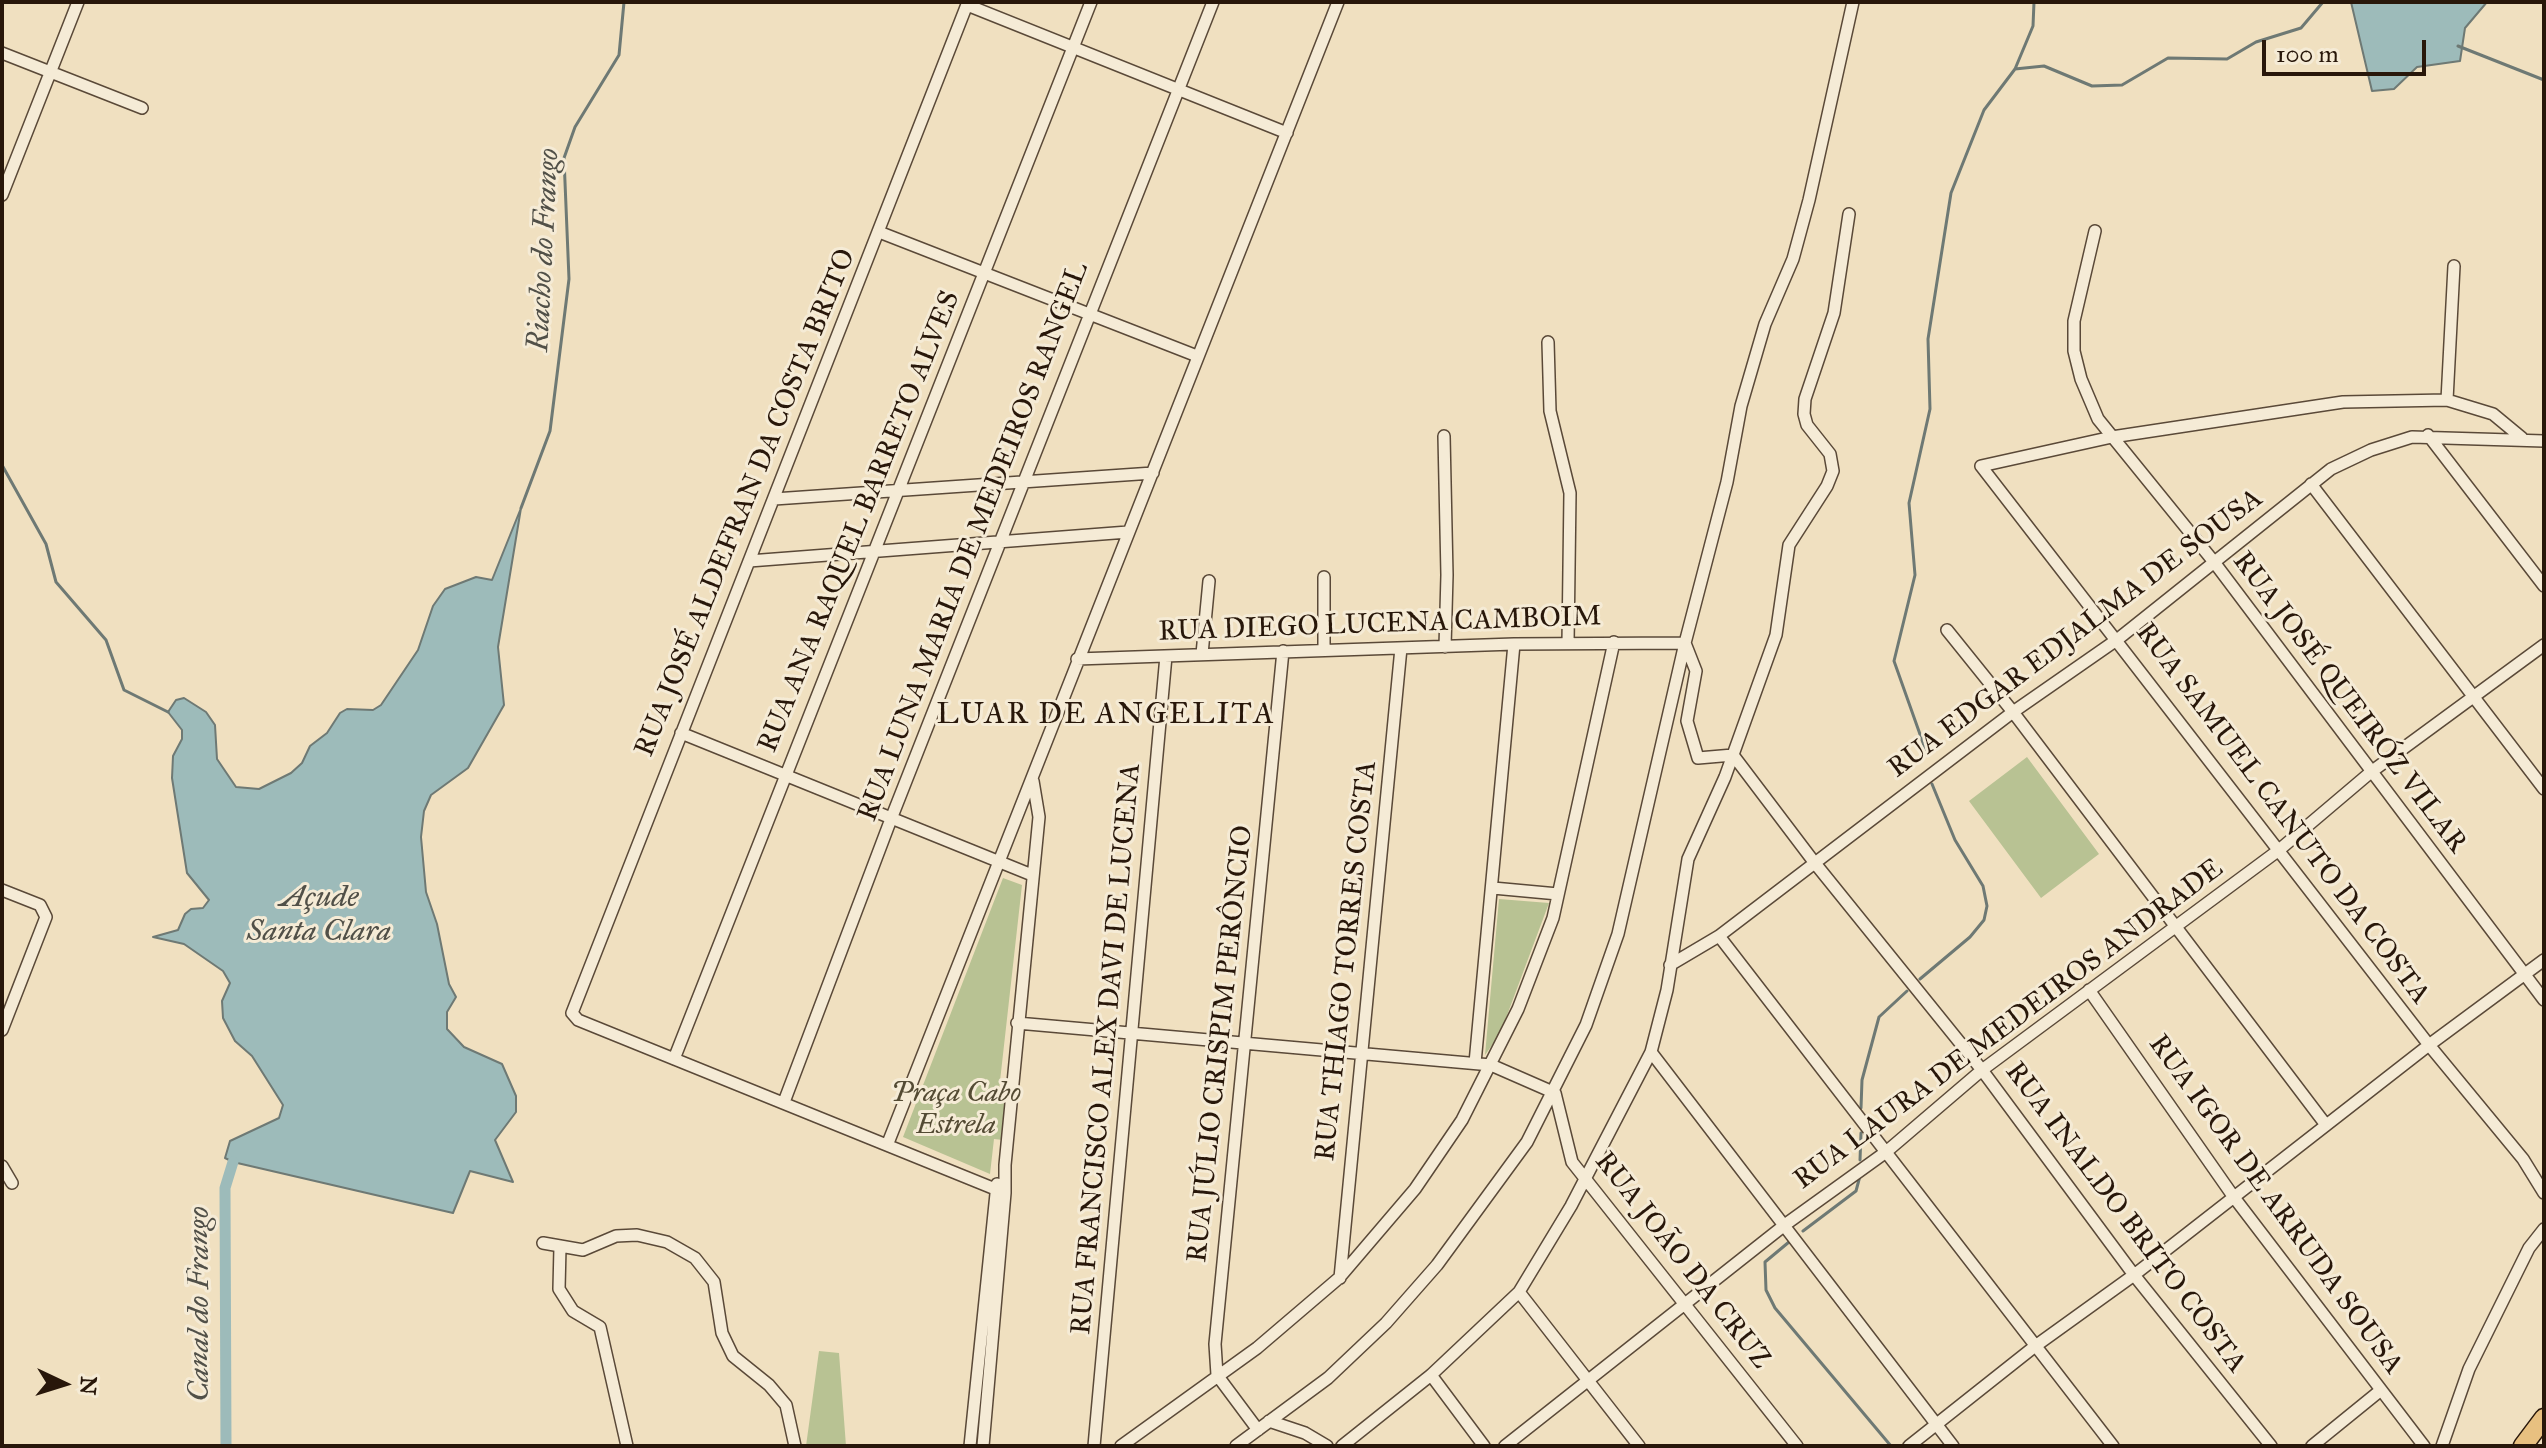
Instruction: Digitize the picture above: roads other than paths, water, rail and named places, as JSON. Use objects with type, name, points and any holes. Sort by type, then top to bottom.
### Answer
[{"type":"main road","points":[[2523,1446],[2544,1418]]},
{"type":"street","points":[[2,195],[78,2]]},
{"type":"street","name":"RUA ANA RAQUEL BARRETO ALVES","points":[[674,1059],[1091,2]]},
{"type":"street","name":"RUA LUNA MARIA DE MEDEIROS RANGEL","points":[[784,1102],[891,819],[1213,2]]},
{"type":"street","points":[[888,1143],[1338,2]]},
{"type":"street","points":[[1236,1446],[1328,1378],[1386,1323],[1437,1265],[1490,1196],[1555,1093],[1611,959],[1685,643],[1727,482],[1741,406],[1758,347],[1793,259],[1807,212],[1853,2]]},
{"type":"street","points":[[968,3],[1287,133]]},
{"type":"street","name":"RUA JOSÉ ALDEFRAN DA COSTA BRITO","points":[[674,1059],[578,1020],[572,1013],[572,1007],[968,3]]},
{"type":"street","points":[[2,53],[142,108]]},
{"type":"street","points":[[1342,1446],[1431,1375],[1519,1292],[1587,1176],[1651,1052],[1688,859],[1733,755],[1781,617],[1789,545],[1827,486],[1833,471],[1830,454],[1807,425],[1804,414],[1808,390],[1834,313],[1849,214]]},
{"type":"street","name":"RUA JOSÉ QUEIRÓZ VILAR","points":[[2095,231],[2074,321],[2074,351],[2090,403],[2112,437],[2214,562],[2544,1000]]},
{"type":"street","points":[[879,232],[1197,356]]},
{"type":"street","points":[[2447,400],[2454,266]]},
{"type":"street","points":[[1548,342],[1550,411],[1570,493],[1568,643]]},
{"type":"street","points":[[2112,437],[2343,402],[2447,400],[2493,414],[2522,438]]},
{"type":"street","points":[[2428,435],[2544,586]]},
{"type":"street","name":"RUA EDGAR EDJALMA DE SOUSA","points":[[1670,965],[1719,936],[2013,712],[2118,639],[2311,484],[2350,459],[2391,442],[2428,435],[2544,441]]},
{"type":"street","points":[[1444,436],[1445,647]]},
{"type":"street","name":"RUA SAMUEL CANUTO DA COSTA","points":[[2112,437],[1981,466],[2118,639],[2429,1045],[2540,1173],[2544,1193]]},
{"type":"street","points":[[774,499],[1153,473]]},
{"type":"street","points":[[2311,484],[2544,789]]},
{"type":"street","points":[[749,561],[1128,532]]},
{"type":"street","points":[[1324,577],[1324,649]]},
{"type":"street","points":[[1202,654],[1209,581]]},
{"type":"street","points":[[1947,630],[2013,712],[2326,1125]]},
{"type":"street","points":[[1121,1446],[1257,1348],[1339,1278],[1415,1189],[1462,1120],[1537,965],[1558,894],[1614,642]]},
{"type":"street","points":[[1685,643],[1696,671],[1687,721],[1698,758],[1733,755]]},
{"type":"street","name":"RUA DIEGO LUCENA CAMBOIM","points":[[1077,659],[1514,644],[1685,643]]},
{"type":"street","points":[[1475,1063],[1514,644]]},
{"type":"street","name":"RUA LAURA DE MEDEIROS ANDRADE","points":[[1505,1446],[1786,1224],[1886,1152],[1982,1070],[2279,850],[2371,772],[2544,645]]},
{"type":"street","name":"RUA THIAGO TORRES COSTA","points":[[1339,1278],[1401,648]]},
{"type":"street","name":"RUA JÚLIO CRISPIM PERÔNCIO","points":[[1217,1375],[1215,1344],[1283,651]]},
{"type":"street","name":"RUA FRANCISCO ALEX DAVI DE LUCENA","points":[[1094,1446],[1166,656]]},
{"type":"street","points":[[681,733],[1032,875]]},
{"type":"street","name":"RUA INALDO BRITO COSTA","points":[[1733,755],[1814,862],[1982,1070],[2134,1275],[2271,1446]]},
{"type":"street","points":[[970,1446],[1005,1165],[1039,817],[1033,781]]},
{"type":"street","points":[[1493,888],[1558,894]]},
{"type":"street","points":[[2,890],[40,905],[46,917],[2,1030]]},
{"type":"street","points":[[1719,936],[2113,1446]]},
{"type":"street","points":[[1909,1446],[2034,1347],[2134,1275],[2429,1045],[2544,960]]},
{"type":"street","name":"RUA IGOR DE ARRUDA SOUSA","points":[[2089,990],[2233,1196],[2424,1446]]},
{"type":"street","points":[[1017,1023],[1491,1065],[1555,1093]]},
{"type":"street","points":[[1651,1052],[1786,1224],[1953,1446]]},
{"type":"street","points":[[674,1059],[888,1143],[1000,1191]]},
{"type":"street","name":"RUA JOÃO DA CRUZ","points":[[1555,1093],[1572,1162],[1587,1176],[1797,1446]]},
{"type":"street","points":[[2,1166],[12,1183]]},
{"type":"street","points":[[983,1446],[1000,1191]]},
{"type":"street","points":[[2442,1446],[2469,1369],[2529,1248],[2544,1229]]},
{"type":"street","points":[[543,1243],[583,1250],[616,1236],[637,1235],[667,1242],[695,1258],[714,1282],[722,1333],[733,1356],[769,1385],[786,1405],[795,1446]]},
{"type":"street","points":[[560,1247],[556,1279],[563,1302],[596,1323],[606,1348],[627,1446]]},
{"type":"street","points":[[1519,1292],[1639,1446]]},
{"type":"street","points":[[1217,1375],[1258,1430]]},
{"type":"street","points":[[1431,1375],[1484,1446]]},
{"type":"street","points":[[2312,1446],[2381,1390]]},
{"type":"street","points":[[1269,1421],[1305,1433],[1327,1446]]},
{"type":"water","points":[[2351,2],[2487,2],[2465,28],[2460,61],[2417,67],[2394,89],[2372,91]]},
{"type":"water","name":"Açude Santa Clara","points":[[521,508],[498,647],[504,705],[468,768],[431,795],[424,811],[421,837],[426,892],[437,924],[449,984],[456,997],[447,1012],[447,1029],[464,1047],[502,1064],[516,1096],[516,1112],[495,1140],[513,1182],[470,1171],[453,1213],[233,1162],[225,1158],[230,1141],[279,1118],[283,1105],[252,1056],[235,1041],[223,1018],[222,1001],[230,983],[223,971],[184,944],[153,937],[178,930],[185,914],[191,909],[203,908],[209,900],[187,873],[172,778],[173,756],[182,739],[182,730],[168,712],[176,700],[184,698],[206,712],[215,725],[217,759],[236,787],[259,789],[291,773],[302,763],[310,746],[327,733],[340,713],[347,709],[373,710],[381,705],[418,650],[433,606],[445,589],[476,577],[492,580]]},
{"type":"waterway","name":"Riacho do Frango","points":[[521,508],[550,431],[569,279],[564,158],[575,127],[619,55],[624,2]]},
{"type":"waterway","points":[[1927,754],[1894,661],[1915,575],[1909,503],[1930,409],[1928,339],[1951,193],[1984,110],[2015,69],[2033,26],[2034,2]]},
{"type":"waterway","points":[[2015,69],[2044,66],[2092,86],[2122,85],[2168,58],[2227,59],[2256,42],[2301,28],[2323,2]]},
{"type":"waterway","points":[[2458,46],[2544,80]]},
{"type":"waterway","points":[[2,465],[46,544],[56,582],[106,640],[124,690],[168,712]]},
{"type":"waterway","points":[[1920,979],[1970,937],[1984,920],[1987,906],[1983,886],[1955,840],[1932,784]]},
{"type":"waterway","points":[[1861,1108],[1862,1080],[1879,1017],[1907,991]]},
{"type":"waterway","points":[[1860,1160],[1861,1133]]},
{"type":"waterway","name":"Canal do Frango","points":[[226,1446],[225,1188],[233,1162]]},
{"type":"waterway","points":[[1803,1231],[1856,1191],[1860,1176]]},
{"type":"waterway","points":[[1789,1242],[1765,1262],[1766,1290],[1775,1308],[1891,1446]]},
{"type":"district","name":"LUAR DE ANGELITA","points":[[1106,716]]},
{"type":"park label","name":"Praça Cabo Estrela","points":[[956,1110]]}]
